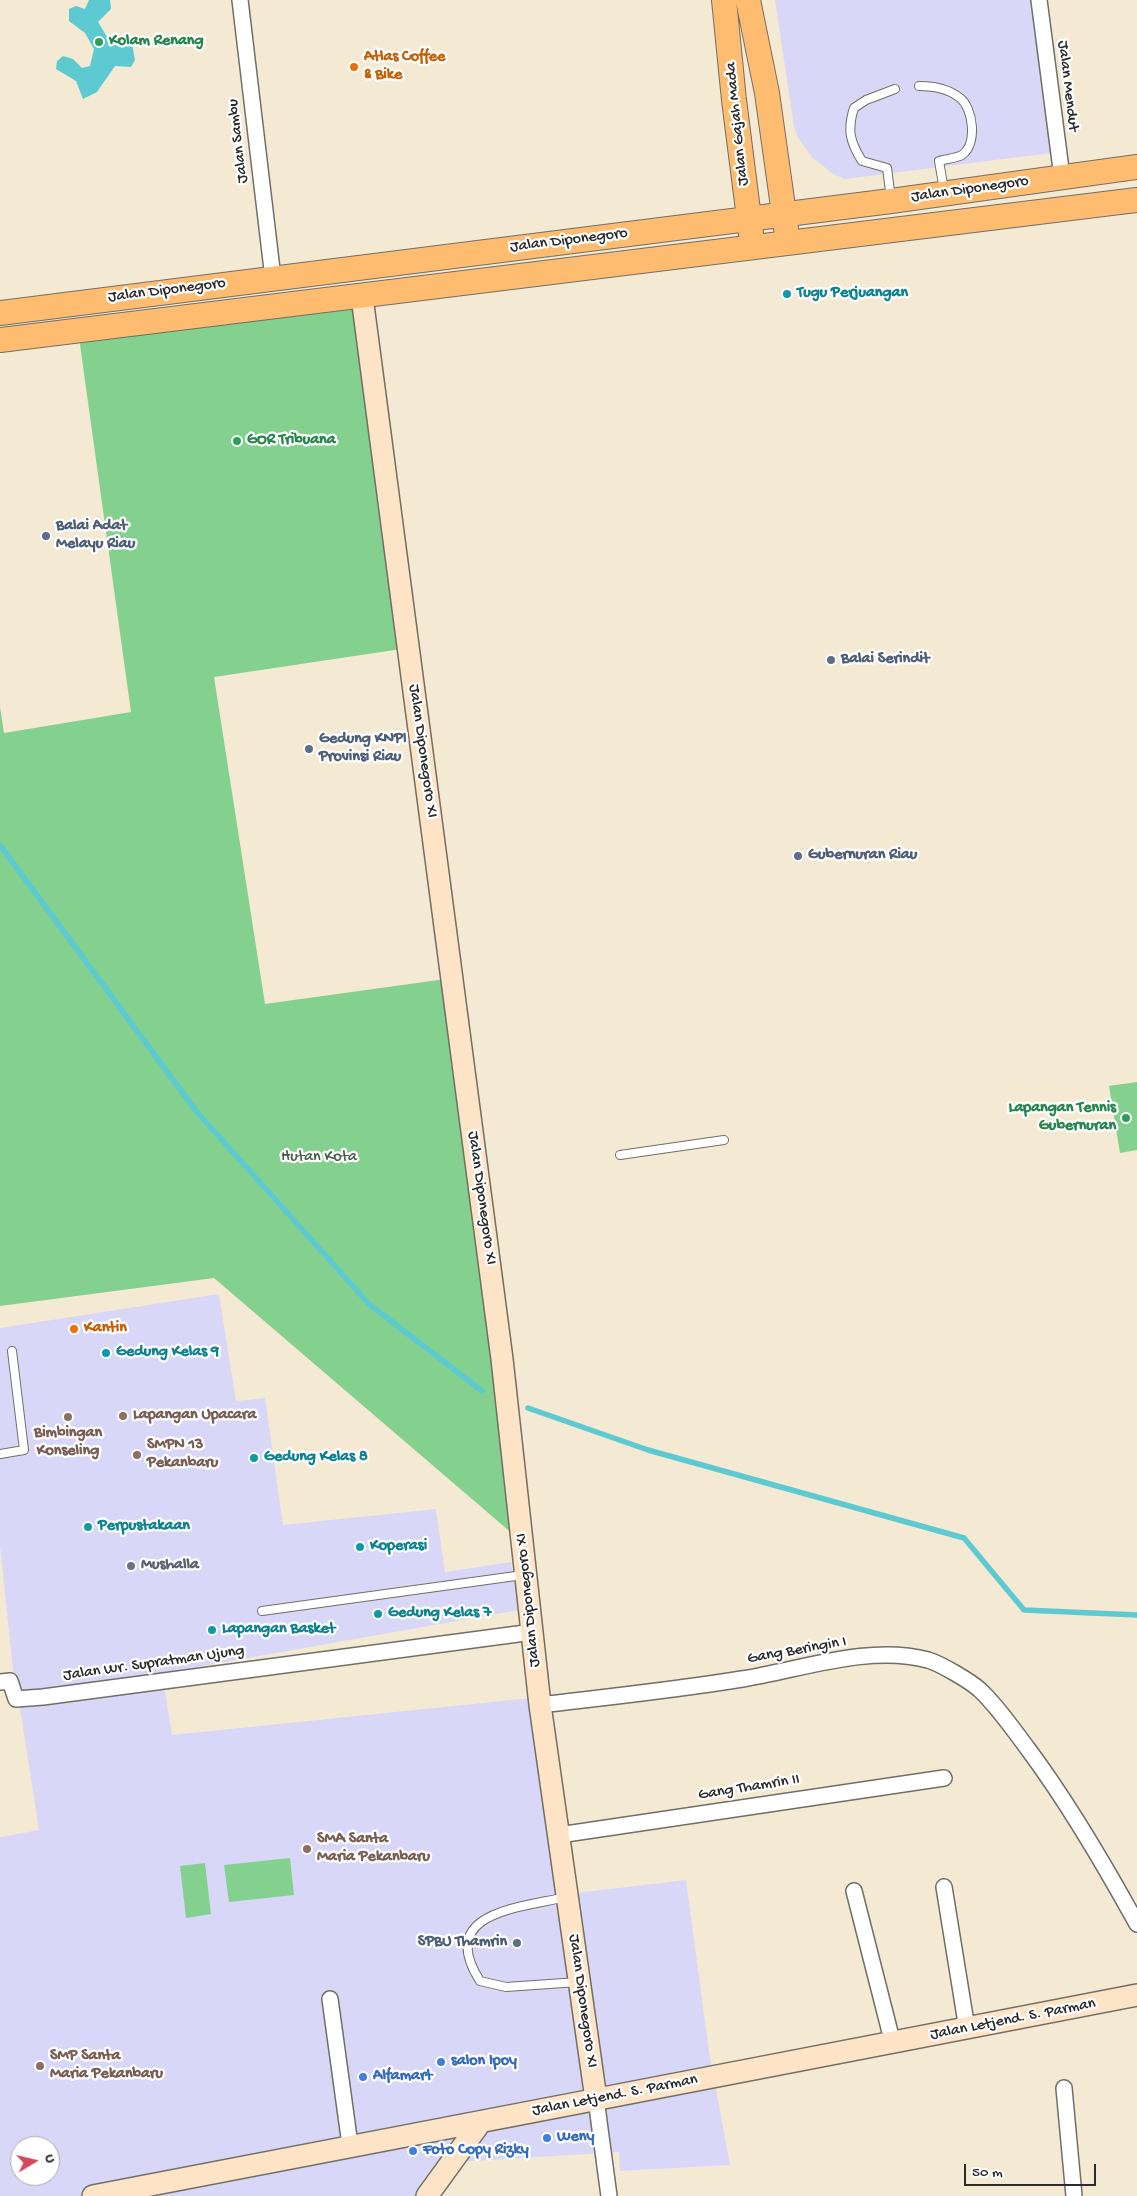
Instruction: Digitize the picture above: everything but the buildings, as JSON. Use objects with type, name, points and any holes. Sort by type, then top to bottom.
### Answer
[{"type":"main road","name":"Jalan Gajah Mada","points":[[724,0],[752,248]]},
{"type":"main road","name":"Jalan Gajah Mada","points":[[748,0],[767,94],[788,244]]},
{"type":"main road","name":"Jalan Diponegoro","points":[[0,313],[891,201],[1137,167]]},
{"type":"main road","name":"Jalan Diponegoro","points":[[0,340],[362,297],[1137,200]]},
{"type":"main road","points":[[138,295],[141,323]]},
{"type":"street","name":"Jalan Sambu","points":[[240,0],[273,278]]},
{"type":"street","name":"Jalan Mendut","points":[[1039,0],[1062,177]]},
{"type":"street","name":"Jalan Diponegoro XI","points":[[362,297],[502,1359],[540,1705],[596,2099]]},
{"type":"street","name":"Jalan Wr. Supratman Ujung","points":[[0,1682],[10,1682],[16,1699],[533,1632]]},
{"type":"street","name":"Gang Beringin I","points":[[540,1705],[744,1679],[832,1660],[895,1656],[929,1661],[979,1689],[1003,1715],[1054,1784],[1108,1872],[1137,1924]]},
{"type":"street","name":"Gang Thamrin II","points":[[559,1835],[944,1778]]},
{"type":"street","points":[[944,1887],[967,2029]]},
{"type":"street","points":[[854,1891],[893,2044]]},
{"type":"street","name":"Jalan Letjend. S. Parman","points":[[93,2196],[350,2145],[480,2123],[596,2099],[893,2044],[1137,1996]]},
{"type":"street","points":[[330,1999],[350,2145]]},
{"type":"street","points":[[1064,2088],[1074,2196]]},
{"type":"street","points":[[596,2099],[609,2196]]},
{"type":"street","points":[[427,2196],[480,2123]]},
{"type":"lane","points":[[919,86],[946,90],[962,98],[971,117],[973,136],[969,146],[962,155],[940,161],[944,194]]},
{"type":"lane","points":[[891,201],[887,168],[862,161],[849,135],[854,108],[866,100],[894,90]]},
{"type":"lane","points":[[620,1154],[724,1140]]},
{"type":"lane","points":[[0,1454],[24,1450],[12,1351]]},
{"type":"lane","points":[[262,1611],[525,1575]]},
{"type":"lane","points":[[568,1897],[499,1912],[477,1923],[467,1939],[470,1966],[480,1981],[506,1987],[579,1982]]},
{"type":"shaded area","points":[[775,0],[1036,0],[1058,152],[845,179],[833,174],[813,158],[798,138],[794,127]]},
{"type":"shaded area","name":"SMPN 13 Pekanbaru","points":[[219,1294],[236,1401],[265,1398],[283,1525],[436,1509],[445,1572],[511,1562],[519,1610],[16,1699],[0,1545],[0,1328]]},
{"type":"shaded area","points":[[164,1685],[172,1735],[531,1698],[559,1895],[686,1880],[709,2052],[730,2165],[620,2171],[619,2152],[441,2163],[416,2196],[0,2196],[0,1837],[39,1830],[19,1702]]},
{"type":"green space","name":"Hutan Kota","points":[[362,297],[408,648],[214,677],[265,1004],[453,978],[521,1541],[214,1278],[0,1306],[0,707],[4,733],[131,712],[78,330]]},
{"type":"green space","name":"Lapangan Tennis Gubernuran","points":[[1137,1082],[1137,1150],[1120,1153],[1109,1086]]},
{"type":"green space","points":[[290,1858],[294,1895],[229,1902],[224,1865]]},
{"type":"green space","points":[[205,1863],[211,1914],[186,1918],[180,1866]]},
{"type":"water","points":[[89,0],[110,0],[111,9],[98,22],[109,40],[126,40],[132,44],[135,60],[131,67],[115,66],[97,92],[83,99],[76,81],[56,69],[57,61],[63,56],[73,59],[82,68],[90,66],[94,49],[85,33],[69,21],[69,9],[76,6],[85,9]]},
{"type":"waterway","points":[[0,845],[196,1111],[369,1304],[482,1391]]},
{"type":"waterway","points":[[528,1408],[648,1450],[964,1538],[1024,1610],[1137,1615]]},
{"type":"place","name":"Kolam Renang","points":[[99,42]]},
{"type":"place","name":"Atlas Coffee & Bike","points":[[354,67]]},
{"type":"place","name":"Tugu Perjuangan","points":[[787,294]]},
{"type":"place","name":"GOR Tribuana","points":[[237,441]]},
{"type":"place","name":"Balai Adat Melayu Riau","points":[[46,536]]},
{"type":"place","name":"Balai Serindit","points":[[831,660]]},
{"type":"place","name":"Gedung KNPI Provinsi Riau","points":[[309,749]]},
{"type":"place","name":"Gubernuran Riau","points":[[798,856]]},
{"type":"place","name":"Lapangan Tennis Gubernuran","points":[[1126,1118]]},
{"type":"place","name":"Kantin","points":[[74,1329]]},
{"type":"place","name":"Gedung Kelas 9","points":[[106,1353]]},
{"type":"place","name":"Lapangan Upacara","points":[[123,1416]]},
{"type":"place","name":"Bimbingan Konseling","points":[[68,1417]]},
{"type":"place","name":"SMPN 13 Pekanbaru","points":[[137,1455]]},
{"type":"place","name":"Gedung Kelas 8","points":[[254,1458]]},
{"type":"place","name":"Perpustakaan","points":[[88,1527]]},
{"type":"place","name":"Koperasi","points":[[360,1547]]},
{"type":"place","name":"Mushalla","points":[[131,1566]]},
{"type":"place","name":"Gedung Kelas 7","points":[[378,1614]]},
{"type":"place","name":"Lapangan Basket","points":[[212,1630]]},
{"type":"place","name":"SMA Santa Maria Pekanbaru","points":[[307,1849]]},
{"type":"place","name":"SPBU Thamrin","points":[[517,1943]]},
{"type":"place","name":"salon Ipoy","points":[[441,2062]]},
{"type":"place","name":"SMP Santa Maria Pekanbaru","points":[[40,2066]]},
{"type":"place","name":"Alfamart","points":[[363,2077]]},
{"type":"place","name":"Weny","points":[[547,2138]]},
{"type":"place","name":"Foto Copy Rizky","points":[[413,2151]]}]
